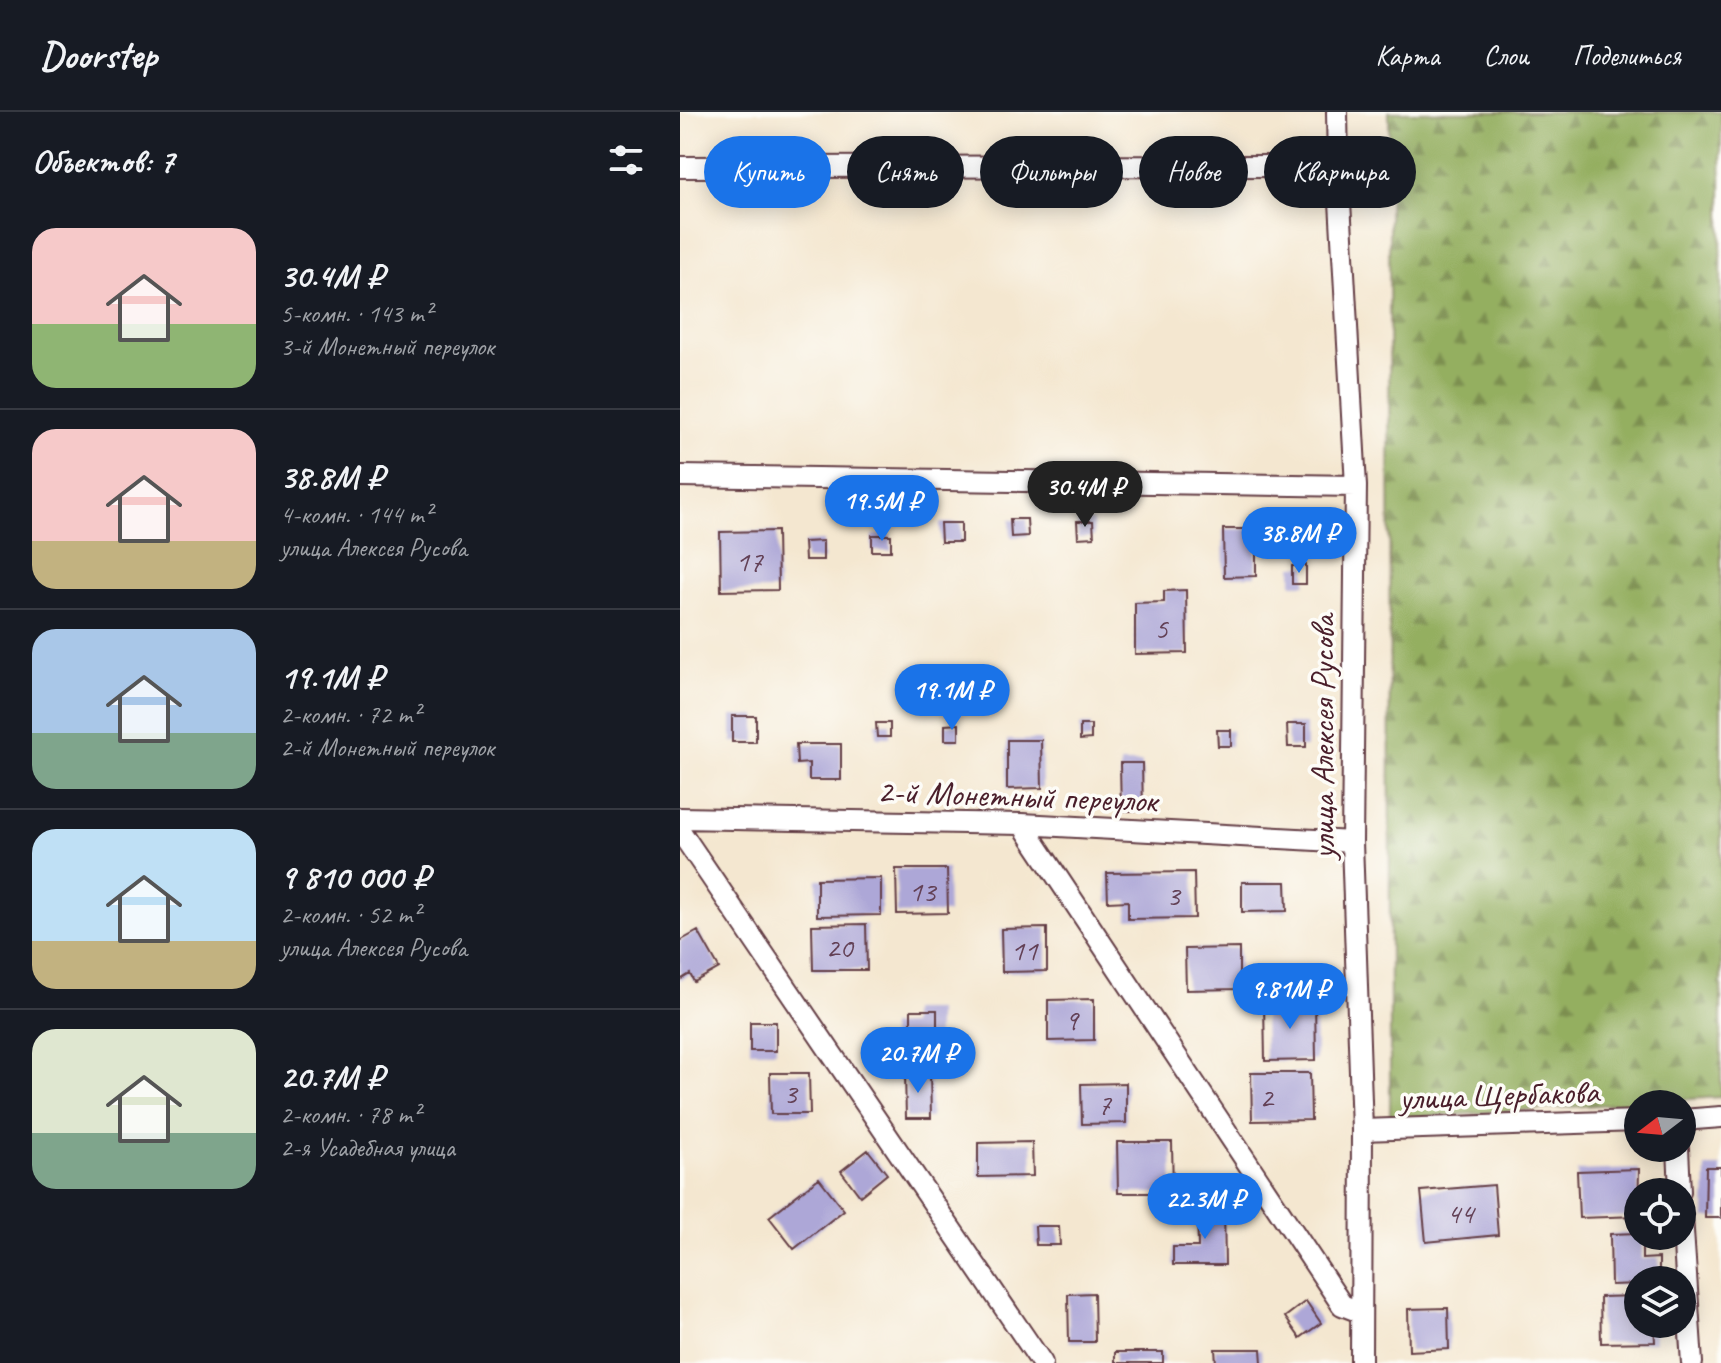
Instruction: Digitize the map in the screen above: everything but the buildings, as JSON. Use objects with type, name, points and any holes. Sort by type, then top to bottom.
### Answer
[{"type":"street","name":"улица Алексея Русова","points":[[1337,112],[1337,136]]},
{"type":"street","points":[[680,167],[1264,166]]},
{"type":"street","name":"улица Алексея Русова","points":[[1340,208],[1356,486],[1352,842],[1362,1130],[1361,1363]]},
{"type":"street","points":[[680,476],[1356,486]]},
{"type":"street","name":"2-й Монетный переулок","points":[[680,818],[1022,824],[1352,842]]},
{"type":"street","points":[[1022,824],[1342,1305],[1360,1312]]},
{"type":"street","points":[[680,831],[1042,1363]]},
{"type":"street","points":[[1696,1119],[1721,1117]]},
{"type":"street","name":"улица Щербакова","points":[[1362,1130],[1624,1121]]},
{"type":"street","points":[[1684,1250],[1692,1363]]},
{"type":"green space","points":[[1389,112],[1721,112],[1721,1097],[1696,1099],[1696,1090],[1624,1090],[1624,1103],[1390,1119],[1389,208],[1416,208],[1416,136],[1389,136]]}]
